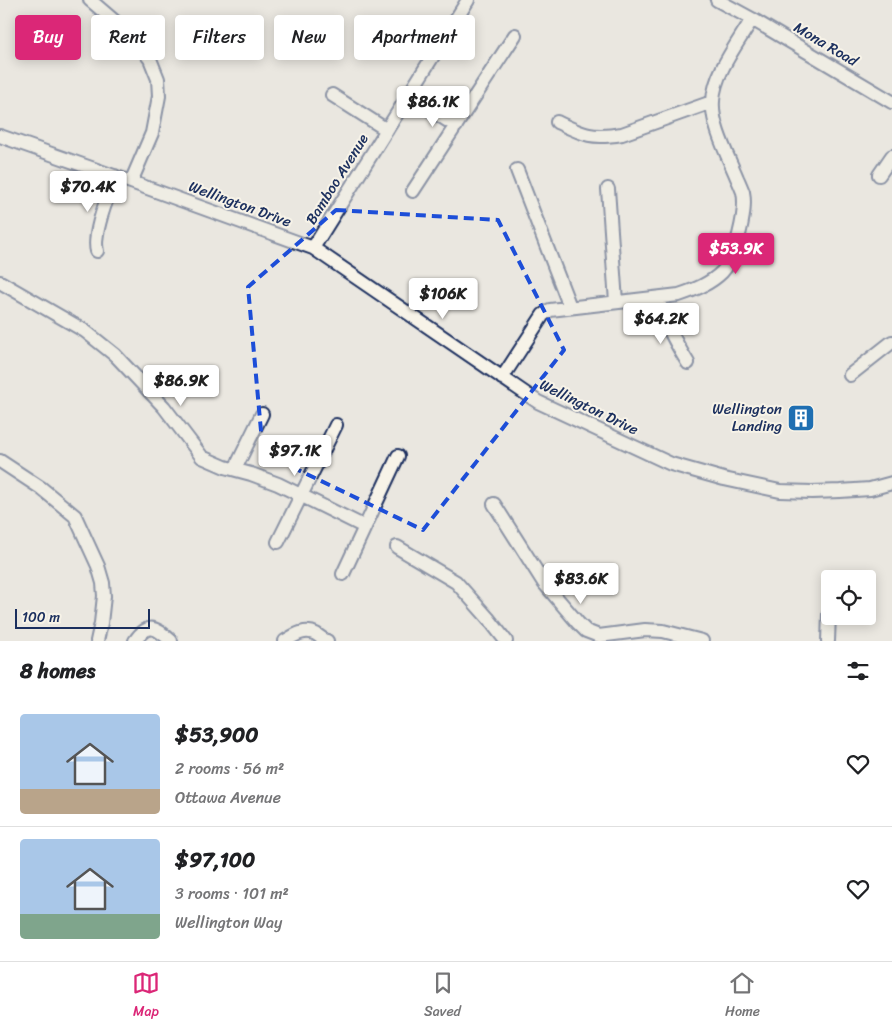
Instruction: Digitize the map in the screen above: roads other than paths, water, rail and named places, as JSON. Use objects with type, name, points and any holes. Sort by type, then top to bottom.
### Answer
[{"type":"street","points":[[90,0],[132,36],[150,59],[158,80],[159,96],[152,133],[131,182]]},
{"type":"street","name":"Bamboo Avenue","points":[[313,248],[387,130],[416,101],[468,0]]},
{"type":"street","name":"Mona Road","points":[[717,0],[892,102]]},
{"type":"street","points":[[502,378],[543,314],[550,310],[679,296],[697,289],[723,271],[736,246],[744,205],[742,192],[716,126],[712,102],[716,85],[724,66],[752,19]]},
{"type":"street","points":[[413,191],[515,35]]},
{"type":"street","points":[[332,95],[387,130]]},
{"type":"street","points":[[416,101],[456,126]]},
{"type":"street","points":[[557,122],[581,134],[595,137],[608,136],[622,134],[712,102]]},
{"type":"street","name":"Wellington Drive","points":[[0,136],[313,248],[538,402],[671,464],[724,479],[780,491],[812,492],[870,489],[892,483]]},
{"type":"street","points":[[880,175],[892,156]]},
{"type":"street","points":[[518,170],[570,307]]},
{"type":"street","points":[[97,251],[95,246],[96,236],[105,204],[116,176]]},
{"type":"street","points":[[608,189],[616,302]]},
{"type":"street","points":[[0,282],[86,331],[116,355],[164,407],[202,457],[225,467],[278,484],[365,527]]},
{"type":"street","points":[[658,298],[669,331],[688,363]]},
{"type":"street","points":[[850,375],[892,342]]},
{"type":"street","points":[[235,469],[262,414]]},
{"type":"street","points":[[278,542],[336,425]]},
{"type":"street","points":[[343,574],[398,456]]},
{"type":"street","points":[[0,461],[41,488],[75,516],[98,566],[103,583],[104,596],[97,641]]},
{"type":"street","points":[[494,504],[544,583],[586,631],[599,636],[646,630],[663,631],[702,641]]},
{"type":"street","points":[[397,547],[456,582],[506,641]]},
{"type":"street","points":[[828,641],[829,625]]},
{"type":"street","points":[[135,641],[147,628],[155,628],[170,641]]},
{"type":"street","points":[[285,641],[301,632],[316,634],[326,641]]},
{"type":"tunnel","points":[[416,101],[426,107]]},
{"type":"place","name":"Wellington Landing","points":[[801,418]]}]
